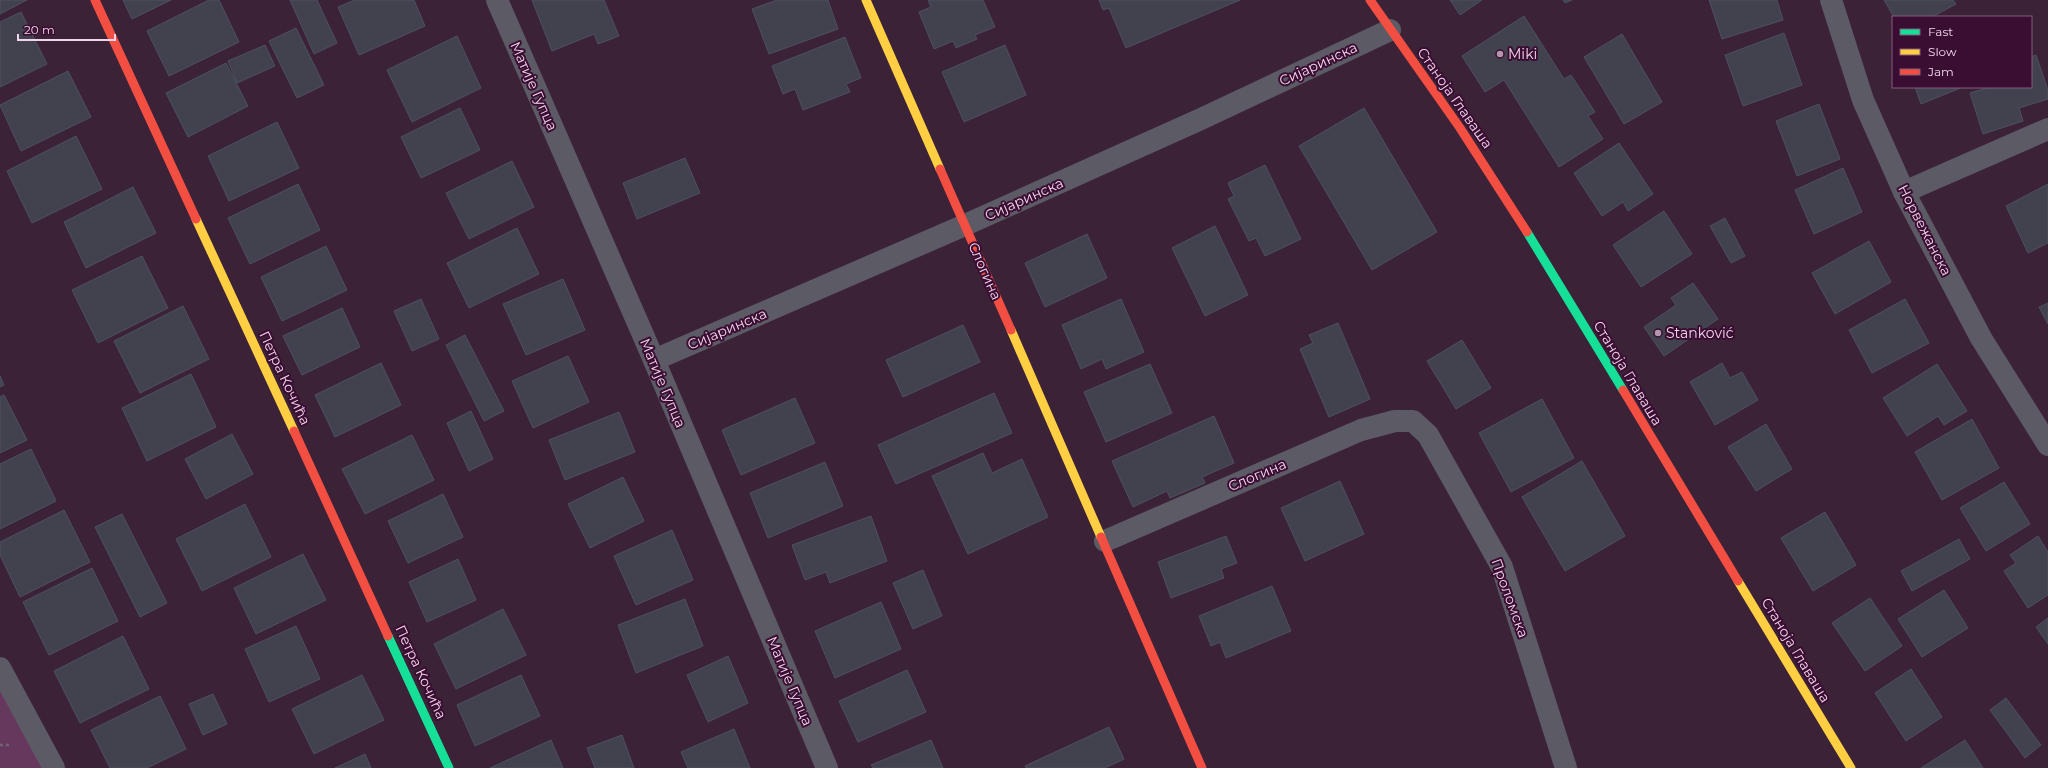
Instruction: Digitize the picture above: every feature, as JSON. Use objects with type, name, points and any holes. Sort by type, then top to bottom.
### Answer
[{"type":"street","name":"Петра Кочића","points":[[95,0],[449,768]]},
{"type":"street","name":"Матије Гупца","points":[[497,0],[654,360],[827,768]]},
{"type":"street","name":"Слогина","points":[[866,0],[1105,541],[1202,768]]},
{"type":"street","name":"Станоја Главаша","points":[[1370,0],[1460,128],[1545,261],[1851,768]]},
{"type":"street","name":"Норвежанска","points":[[1831,0],[1863,100],[1904,192],[1981,338],[2048,445]]},
{"type":"street","name":"Сијаринска","points":[[654,360],[965,226],[1208,116],[1390,30]]},
{"type":"street","points":[[1904,192],[2048,129]]},
{"type":"street","name":"Слогина","points":[[1105,541],[1361,430],[1395,421],[1413,421]]},
{"type":"street","name":"Проломска","points":[[1413,421],[1428,435],[1502,567],[1566,768]]},
{"type":"street","points":[[0,668],[54,768]]},
{"type":"shaded area","points":[[0,668],[54,768],[0,768]]},
{"type":"building","points":[[0,0],[27,0],[0,14]]},
{"type":"building","points":[[123,0],[171,0],[132,19]]},
{"type":"building","points":[[209,0],[219,0],[239,42],[169,76],[147,31]]},
{"type":"building","points":[[290,0],[317,0],[337,43],[314,54]]},
{"type":"building","points":[[355,0],[414,0],[425,26],[359,55],[338,7]]},
{"type":"building","points":[[532,0],[604,0],[619,36],[598,44],[594,34],[552,51]]},
{"type":"building","points":[[777,0],[828,0],[838,29],[769,54],[752,9]]},
{"type":"building","points":[[928,0],[983,0],[995,27],[975,35],[977,39],[956,48],[953,41],[934,49],[919,12],[931,7]]},
{"type":"building","points":[[1099,0],[1240,0],[1126,48],[1109,8],[1103,10]]},
{"type":"building","points":[[1450,0],[1482,0],[1460,15]]},
{"type":"building","points":[[1563,0],[1572,0],[1565,3]]},
{"type":"building","points":[[1709,0],[1777,0],[1783,20],[1722,39]]},
{"type":"building","points":[[1884,0],[1953,0],[1956,4],[1934,16],[1893,16]]},
{"type":"building","points":[[21,12],[47,64],[0,87],[0,22]]},
{"type":"building","points":[[1524,16],[1564,79],[1571,75],[1595,112],[1588,116],[1603,139],[1559,167],[1504,80],[1485,92],[1462,56]]},
{"type":"building","points":[[296,28],[324,85],[297,98],[269,41]]},
{"type":"building","points":[[1784,33],[1802,85],[1743,106],[1725,55]]},
{"type":"building","points":[[1622,34],[1662,102],[1624,124],[1584,57]]},
{"type":"building","points":[[457,36],[481,88],[412,122],[387,70]]},
{"type":"building","points":[[845,37],[861,78],[846,84],[850,92],[803,110],[795,89],[783,94],[772,66]]},
{"type":"building","points":[[265,45],[275,66],[237,83],[228,61]]},
{"type":"building","points":[[1005,45],[1026,95],[964,122],[942,72]]},
{"type":"building","points":[[2036,55],[2048,90],[2048,99],[2019,108],[2023,121],[1983,134],[1970,93],[1987,88],[2032,88],[2032,57]]},
{"type":"building","points":[[226,63],[248,106],[188,137],[166,93]]},
{"type":"building","points":[[68,71],[91,117],[21,151],[0,105]]},
{"type":"building","points":[[1915,88],[1961,88],[1921,104]]},
{"type":"building","points":[[1819,104],[1840,159],[1797,176],[1776,121]]},
{"type":"building","points":[[460,108],[480,150],[421,178],[401,137]]},
{"type":"building","points":[[1364,108],[1437,232],[1372,270],[1299,146]]},
{"type":"building","points":[[277,122],[299,168],[229,201],[208,156]]},
{"type":"building","points":[[76,136],[102,189],[32,223],[7,171]]},
{"type":"building","points":[[1619,143],[1653,194],[1628,211],[1623,202],[1602,216],[1574,173]]},
{"type":"building","points":[[685,158],[700,193],[637,219],[623,183]]},
{"type":"building","points":[[512,161],[534,207],[469,239],[446,193]]},
{"type":"building","points":[[1265,165],[1301,239],[1265,256],[1256,238],[1249,241],[1228,199],[1234,196],[1228,183]]},
{"type":"building","points":[[1843,168],[1862,212],[1814,234],[1795,190]]},
{"type":"building","points":[[298,184],[320,230],[250,264],[228,218]]},
{"type":"building","points":[[2048,184],[2048,243],[2028,253],[2006,206]]},
{"type":"building","points":[[133,187],[156,233],[86,268],[64,222]]},
{"type":"building","points":[[1664,211],[1692,254],[1641,287],[1613,245]]},
{"type":"building","points":[[1725,218],[1745,256],[1731,263],[1710,226]]},
{"type":"building","points":[[1215,226],[1248,295],[1205,316],[1172,248]]},
{"type":"building","points":[[517,228],[539,274],[469,308],[447,263]]},
{"type":"building","points":[[1087,234],[1107,278],[1045,307],[1025,263]]},
{"type":"building","points":[[1869,241],[1891,282],[1835,314],[1812,273]]},
{"type":"building","points":[[326,246],[347,290],[282,321],[261,277]]},
{"type":"building","points":[[142,256],[168,308],[98,343],[72,290]]},
{"type":"building","points":[[563,279],[585,330],[526,355],[503,304]]},
{"type":"building","points":[[1693,283],[1718,319],[1664,356],[1644,327],[1676,305],[1671,298]]},
{"type":"building","points":[[421,299],[439,339],[412,351],[394,311]]},
{"type":"building","points":[[1121,299],[1144,352],[1106,369],[1102,359],[1081,369],[1062,325]]},
{"type":"building","points":[[1905,299],[1929,343],[1872,373],[1849,330]]},
{"type":"building","points":[[2048,303],[2048,324],[2039,307]]},
{"type":"building","points":[[183,306],[209,359],[140,393],[114,341]]},
{"type":"building","points":[[342,308],[360,347],[302,375],[283,336]]},
{"type":"building","points":[[1338,323],[1370,399],[1329,417],[1300,349],[1313,343],[1309,335]]},
{"type":"building","points":[[963,325],[980,362],[903,397],[886,360]]},
{"type":"building","points":[[465,335],[504,411],[484,421],[446,345]]},
{"type":"building","points":[[1462,340],[1491,388],[1456,409],[1427,361]]},
{"type":"building","points":[[568,356],[589,402],[533,428],[512,381]]},
{"type":"building","points":[[381,363],[401,405],[335,437],[315,395]]},
{"type":"building","points":[[1722,363],[1730,378],[1742,372],[1758,400],[1715,425],[1690,382]]},
{"type":"building","points":[[1150,364],[1172,413],[1106,442],[1084,392]]},
{"type":"building","points":[[1937,364],[1967,411],[1944,425],[1938,416],[1907,436],[1883,398]]},
{"type":"building","points":[[191,374],[216,427],[147,461],[122,408]]},
{"type":"building","points":[[0,376],[4,385],[0,387]]},
{"type":"building","points":[[994,393],[1012,433],[896,484],[878,445]]},
{"type":"building","points":[[4,395],[27,440],[0,453],[0,397]]},
{"type":"building","points":[[795,398],[815,443],[741,475],[722,430]]},
{"type":"building","points":[[1542,399],[1574,458],[1511,492],[1479,433]]},
{"type":"building","points":[[471,411],[493,459],[469,471],[447,423]]},
{"type":"building","points":[[619,412],[635,452],[565,480],[549,440]]},
{"type":"building","points":[[1214,416],[1234,463],[1202,477],[1205,483],[1170,498],[1167,491],[1133,507],[1112,461]]},
{"type":"building","points":[[1972,419],[1999,468],[1942,500],[1915,452]]},
{"type":"building","points":[[1766,424],[1792,469],[1756,491],[1728,447]]},
{"type":"building","points":[[232,434],[253,474],[206,499],[185,459]]},
{"type":"building","points":[[412,435],[434,480],[365,514],[342,469]]},
{"type":"building","points":[[31,449],[56,501],[0,529],[0,464]]},
{"type":"building","points":[[983,453],[992,473],[1022,459],[1048,517],[968,554],[932,476]]},
{"type":"building","points":[[1582,461],[1625,536],[1565,571],[1522,497]]},
{"type":"building","points":[[825,462],[843,506],[768,538],[750,493]]},
{"type":"building","points":[[623,477],[644,521],[590,548],[568,504]]},
{"type":"building","points":[[1340,481],[1364,534],[1305,561],[1281,508]]},
{"type":"building","points":[[2004,482],[2030,524],[1986,551],[1960,508]]},
{"type":"building","points":[[443,494],[463,537],[408,563],[388,521]]},
{"type":"building","points":[[245,504],[271,557],[202,591],[176,539]]},
{"type":"building","points":[[64,510],[90,562],[20,597],[0,555],[0,542]]},
{"type":"building","points":[[1825,512],[1856,565],[1813,591],[1781,538]]},
{"type":"building","points":[[122,514],[167,603],[140,617],[95,527]]},
{"type":"building","points":[[871,516],[887,561],[830,583],[826,572],[805,580],[792,545]]},
{"type":"building","points":[[672,530],[693,580],[636,605],[614,556]]},
{"type":"building","points":[[1226,536],[1237,563],[1221,569],[1224,578],[1171,598],[1158,562]]},
{"type":"building","points":[[2038,536],[2048,552],[2048,595],[2028,608],[2004,571],[2016,563],[2010,555]]},
{"type":"building","points":[[1959,539],[1970,559],[1912,591],[1901,571]]},
{"type":"building","points":[[303,554],[326,600],[256,634],[234,588]]},
{"type":"building","points":[[458,559],[476,600],[427,622],[409,582]]},
{"type":"building","points":[[92,568],[118,621],[49,655],[23,602]]},
{"type":"building","points":[[923,570],[942,616],[913,629],[893,583]]},
{"type":"building","points":[[1272,586],[1291,631],[1226,658],[1220,642],[1211,646],[1199,616]]},
{"type":"building","points":[[1944,590],[1968,628],[1922,657],[1898,619]]},
{"type":"building","points":[[1870,598],[1902,646],[1865,671],[1832,623]]},
{"type":"building","points":[[685,599],[703,646],[636,673],[618,625]]},
{"type":"building","points":[[881,602],[901,649],[835,678],[815,631]]},
{"type":"building","points":[[503,609],[526,655],[456,689],[434,644]]},
{"type":"building","points":[[2048,618],[2048,644],[2036,627]]},
{"type":"building","points":[[296,626],[320,679],[269,702],[245,649]]},
{"type":"building","points":[[123,636],[149,689],[80,723],[54,671]]},
{"type":"building","points":[[728,656],[748,703],[708,722],[687,675]]},
{"type":"building","points":[[1911,669],[1942,717],[1906,741],[1875,693]]},
{"type":"building","points":[[907,670],[926,712],[858,742],[839,701]]},
{"type":"building","points":[[362,675],[384,720],[314,754],[292,709]]},
{"type":"building","points":[[521,675],[540,716],[475,746],[457,705]]},
{"type":"building","points":[[213,694],[227,724],[203,735],[189,704]]},
{"type":"building","points":[[160,696],[186,749],[147,768],[110,768],[91,730]]},
{"type":"building","points":[[2006,698],[2041,745],[2025,758],[1990,710]]},
{"type":"building","points":[[1109,727],[1124,759],[1105,768],[1026,768],[1025,766]]},
{"type":"building","points":[[734,729],[750,768],[688,768],[681,752]]},
{"type":"building","points":[[622,735],[634,768],[595,768],[587,748]]},
{"type":"building","points":[[551,740],[563,768],[490,768]]},
{"type":"building","points":[[931,740],[943,768],[873,768],[871,765]]},
{"type":"building","points":[[1965,740],[1983,768],[1921,768]]},
{"type":"building","points":[[365,754],[371,768],[335,768]]},
{"type":"traffic: fast","points":[[1527,232],[1623,390]]},
{"type":"traffic: fast","points":[[388,636],[449,768]]},
{"type":"traffic: slow","points":[[866,0],[940,169]]},
{"type":"traffic: slow","points":[[196,219],[294,431]]},
{"type":"traffic: slow","points":[[1011,330],[1101,537]]},
{"type":"traffic: slow","points":[[1738,581],[1851,768]]},
{"type":"traffic: jam","points":[[95,0],[196,219]]},
{"type":"traffic: jam","points":[[1370,0],[1460,128],[1527,232]]},
{"type":"traffic: jam","points":[[940,169],[1011,330]]},
{"type":"traffic: jam","points":[[1623,390],[1738,581]]},
{"type":"traffic: jam","points":[[294,431],[388,636]]},
{"type":"traffic: jam","points":[[1101,537],[1202,768]]},
{"type":"place","name":"Miki","points":[[1500,54]]},
{"type":"place","name":"Stanković","points":[[1658,333]]}]
